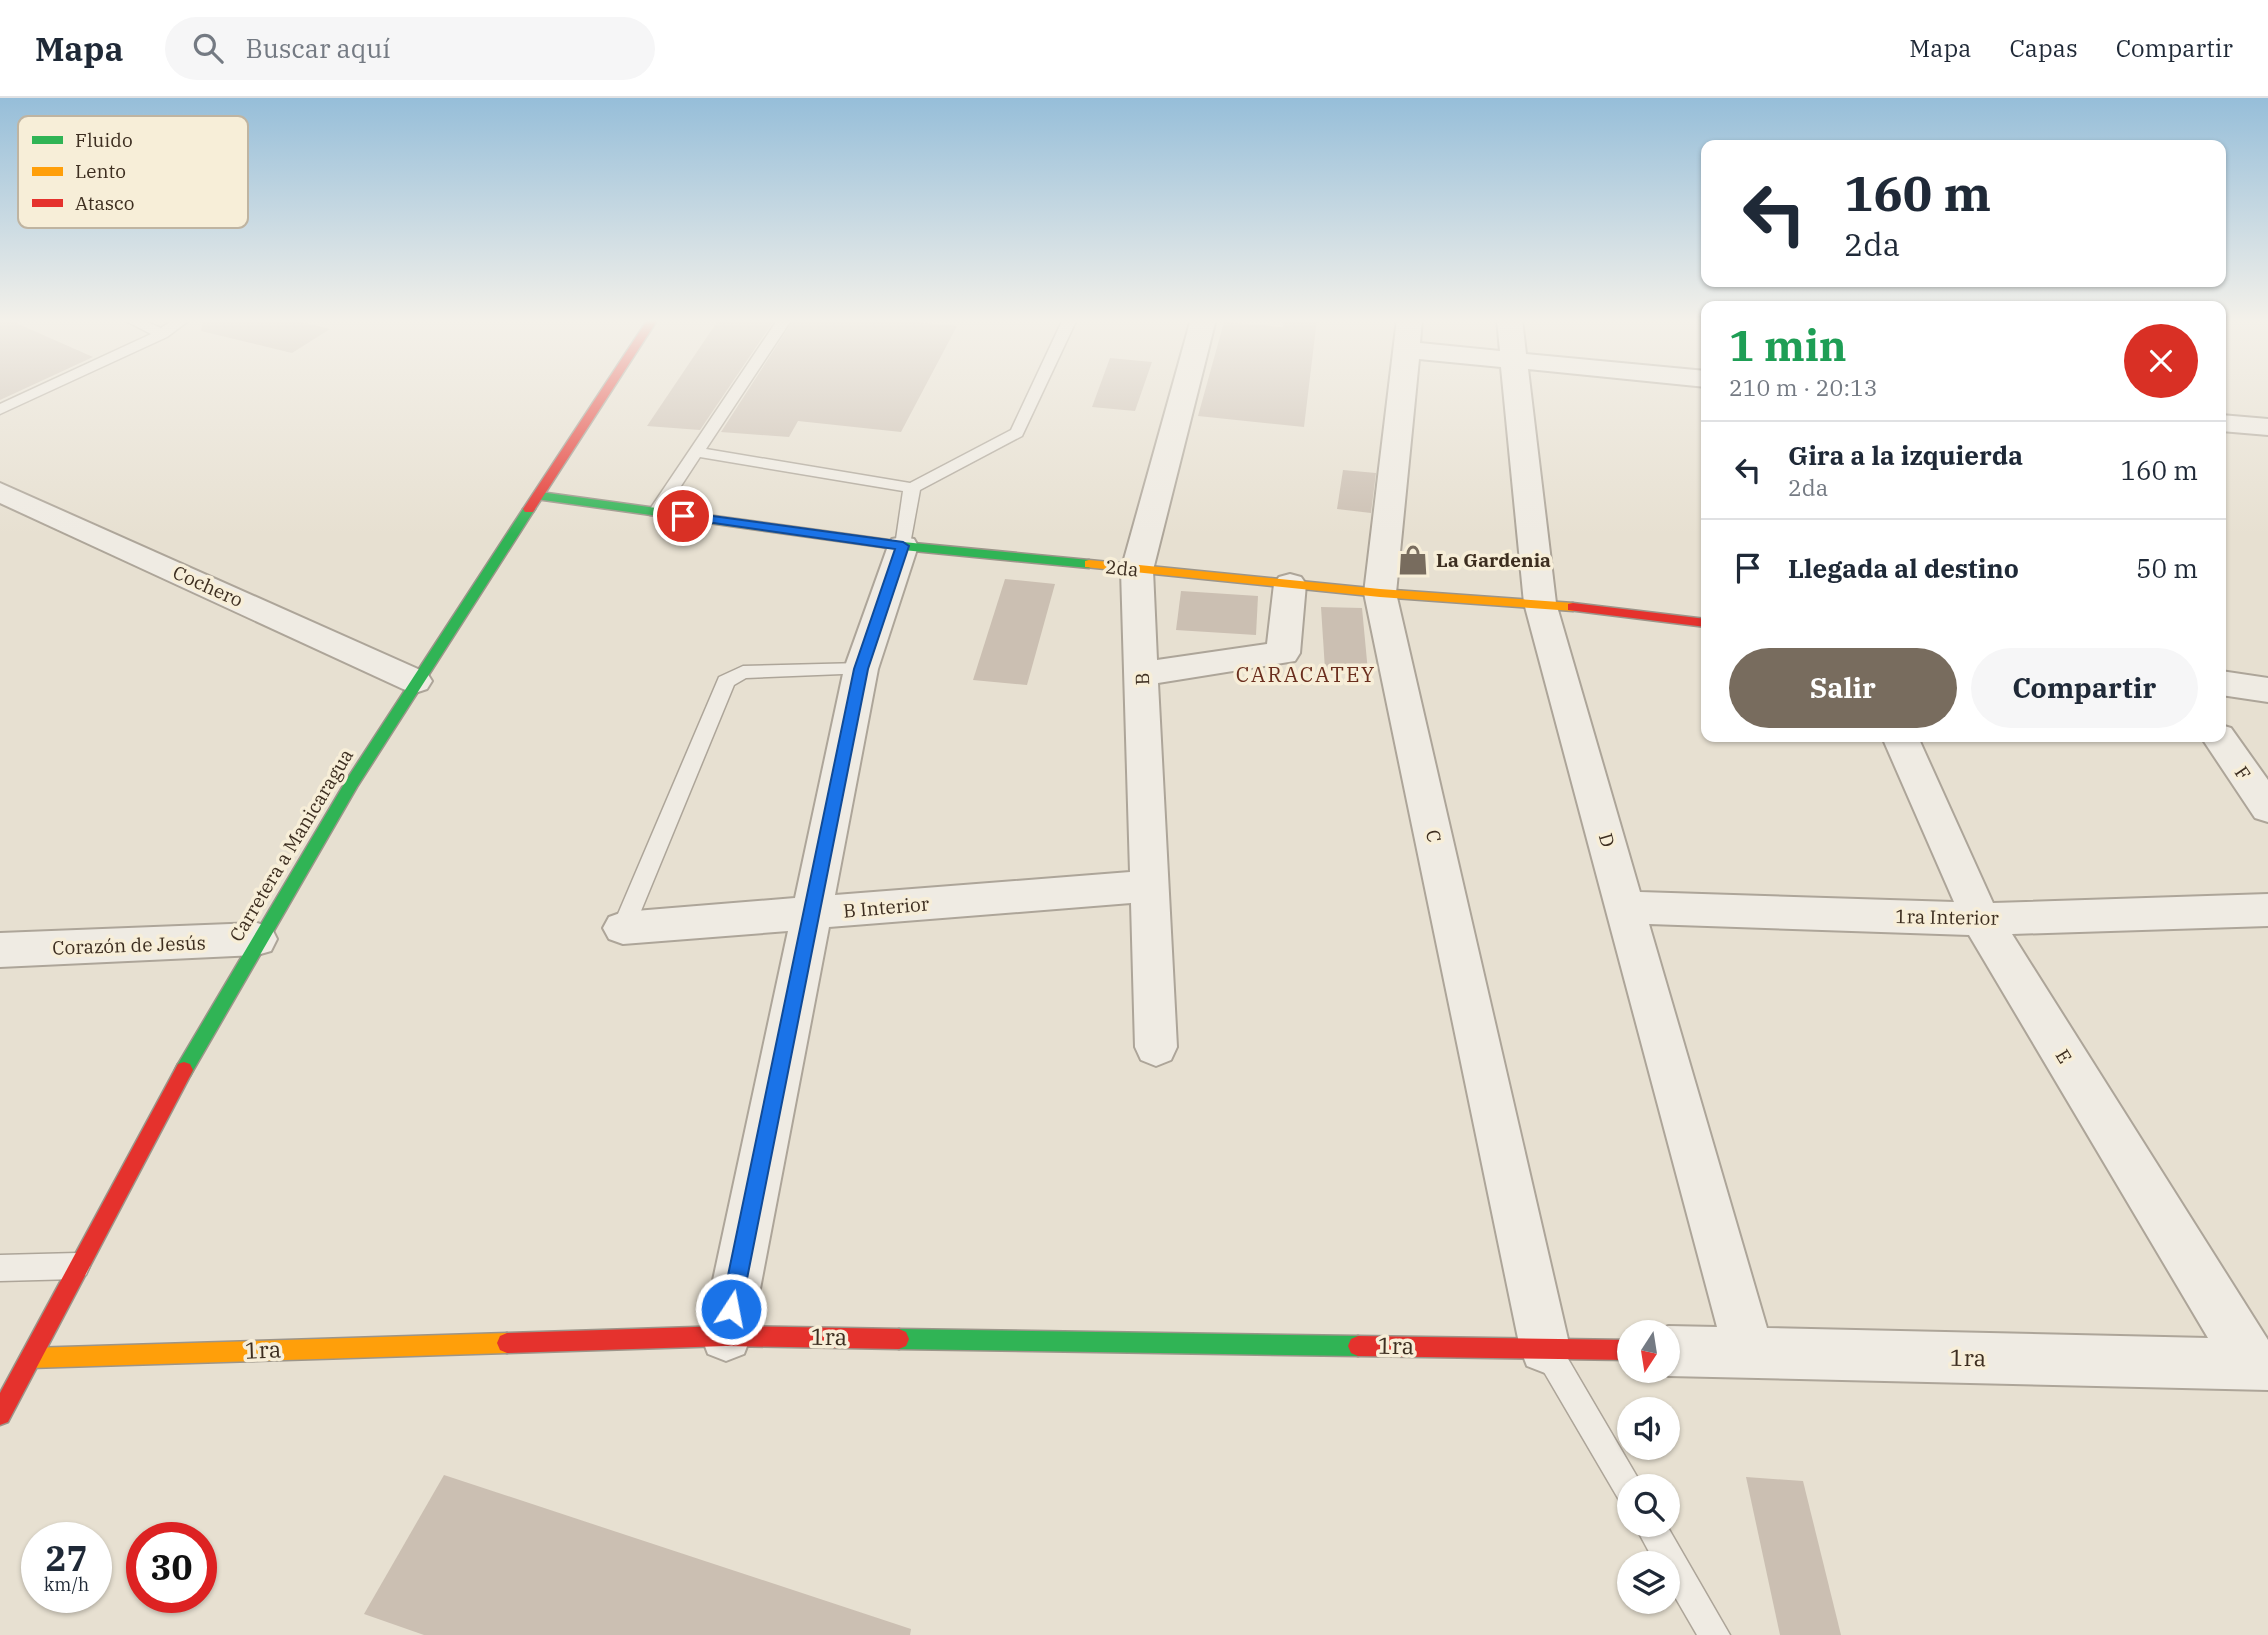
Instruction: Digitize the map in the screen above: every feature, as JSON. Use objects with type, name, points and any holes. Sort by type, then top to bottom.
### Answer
[{"type":"street","name":"Carretera a Manicaragua","points":[[0,1414],[77,1266],[257,939],[415,681],[607,391]]},
{"type":"street","name":"B","points":[[1156,1047],[1137,570],[1185,391]]},
{"type":"street","name":"C","points":[[1403,391],[1380,593],[1545,1348]]},
{"type":"street","name":"D","points":[[1516,391],[1540,603],[1749,1353]]},
{"type":"street","points":[[2226,424],[2268,428]]},
{"type":"street","name":"Cochero","points":[[0,492],[415,681]]},
{"type":"street","name":"2da","points":[[540,496],[903,546],[1380,593],[1540,603],[1701,622]]},
{"type":"street","points":[[726,1336],[861,669],[903,546]]},
{"type":"street","points":[[1141,674],[1283,653],[1290,584]]},
{"type":"street","points":[[2226,684],[2268,690]]},
{"type":"street","name":"E","points":[[1902,742],[1980,919],[2260,1364]]},
{"type":"street","name":"F","points":[[2222,742],[2268,808]]},
{"type":"street","name":"B Interior","points":[[623,928],[1149,886]]},
{"type":"street","name":"1ra Interior","points":[[1626,907],[1980,919],[2268,910]]},
{"type":"street","name":"Corazón de Jesús","points":[[0,950],[257,939]]},
{"type":"street","name":"1ra","points":[[30,1358],[726,1336],[1617,1350]]},
{"type":"street","name":"1ra","points":[[1680,1351],[2260,1364]]},
{"type":"lane","points":[[0,410],[41,391]]},
{"type":"lane","points":[[656,512],[737,391]]},
{"type":"lane","points":[[696,452],[912,488],[1017,433],[1037,391]]},
{"type":"lane","points":[[903,546],[912,488]]},
{"type":"lane","points":[[623,928],[726,681],[743,672],[861,669]]},
{"type":"lane","points":[[0,1268],[77,1266]]},
{"type":"lane","points":[[1545,1348],[1620,1474]]},
{"type":"lane","points":[[1657,1537],[1714,1635]]},
{"type":"building","points":[[0,391],[20,391],[0,400]]},
{"type":"building","points":[[671,391],[727,391],[700,430],[647,426]]},
{"type":"building","points":[[748,391],[923,391],[901,432],[798,421],[789,437],[721,432]]},
{"type":"building","points":[[1098,391],[1142,391],[1135,411],[1092,407]]},
{"type":"building","points":[[1205,391],[1308,391],[1304,427],[1198,416]]},
{"type":"building","points":[[1343,470],[1376,473],[1371,513],[1337,509]]},
{"type":"building","points":[[1005,579],[1055,584],[1027,685],[973,680]]},
{"type":"building","points":[[1181,591],[1258,596],[1256,635],[1176,630]]},
{"type":"building","points":[[1321,607],[1362,608],[1368,672],[1325,670]]},
{"type":"building","points":[[444,1475],[911,1629],[910,1635],[424,1635],[364,1614]]},
{"type":"building","points":[[1746,1477],[1803,1481],[1841,1635],[1780,1635]]},
{"type":"traffic: fast","points":[[540,496],[903,546],[1089,564]]},
{"type":"traffic: fast","points":[[184,1070],[352,783],[529,509]]},
{"type":"traffic: fast","points":[[899,1339],[1358,1346]]},
{"type":"traffic: slow","points":[[1089,564],[1380,593],[1573,607]]},
{"type":"traffic: slow","points":[[30,1358],[507,1343]]},
{"type":"traffic: jam","points":[[529,509],[606,391]]},
{"type":"traffic: jam","points":[[1573,607],[1701,622]]},
{"type":"traffic: jam","points":[[0,1414],[184,1070]]},
{"type":"traffic: jam","points":[[507,1343],[726,1336],[899,1339]]},
{"type":"traffic: jam","points":[[1358,1346],[1617,1350]]},
{"type":"place","name":"La Gardenia","points":[[1413,560]]},
{"type":"district","name":"CARACATEY","points":[[1306,675]]},
{"type":"route","points":[[683,516],[903,546],[861,669],[731,1309]]}]
